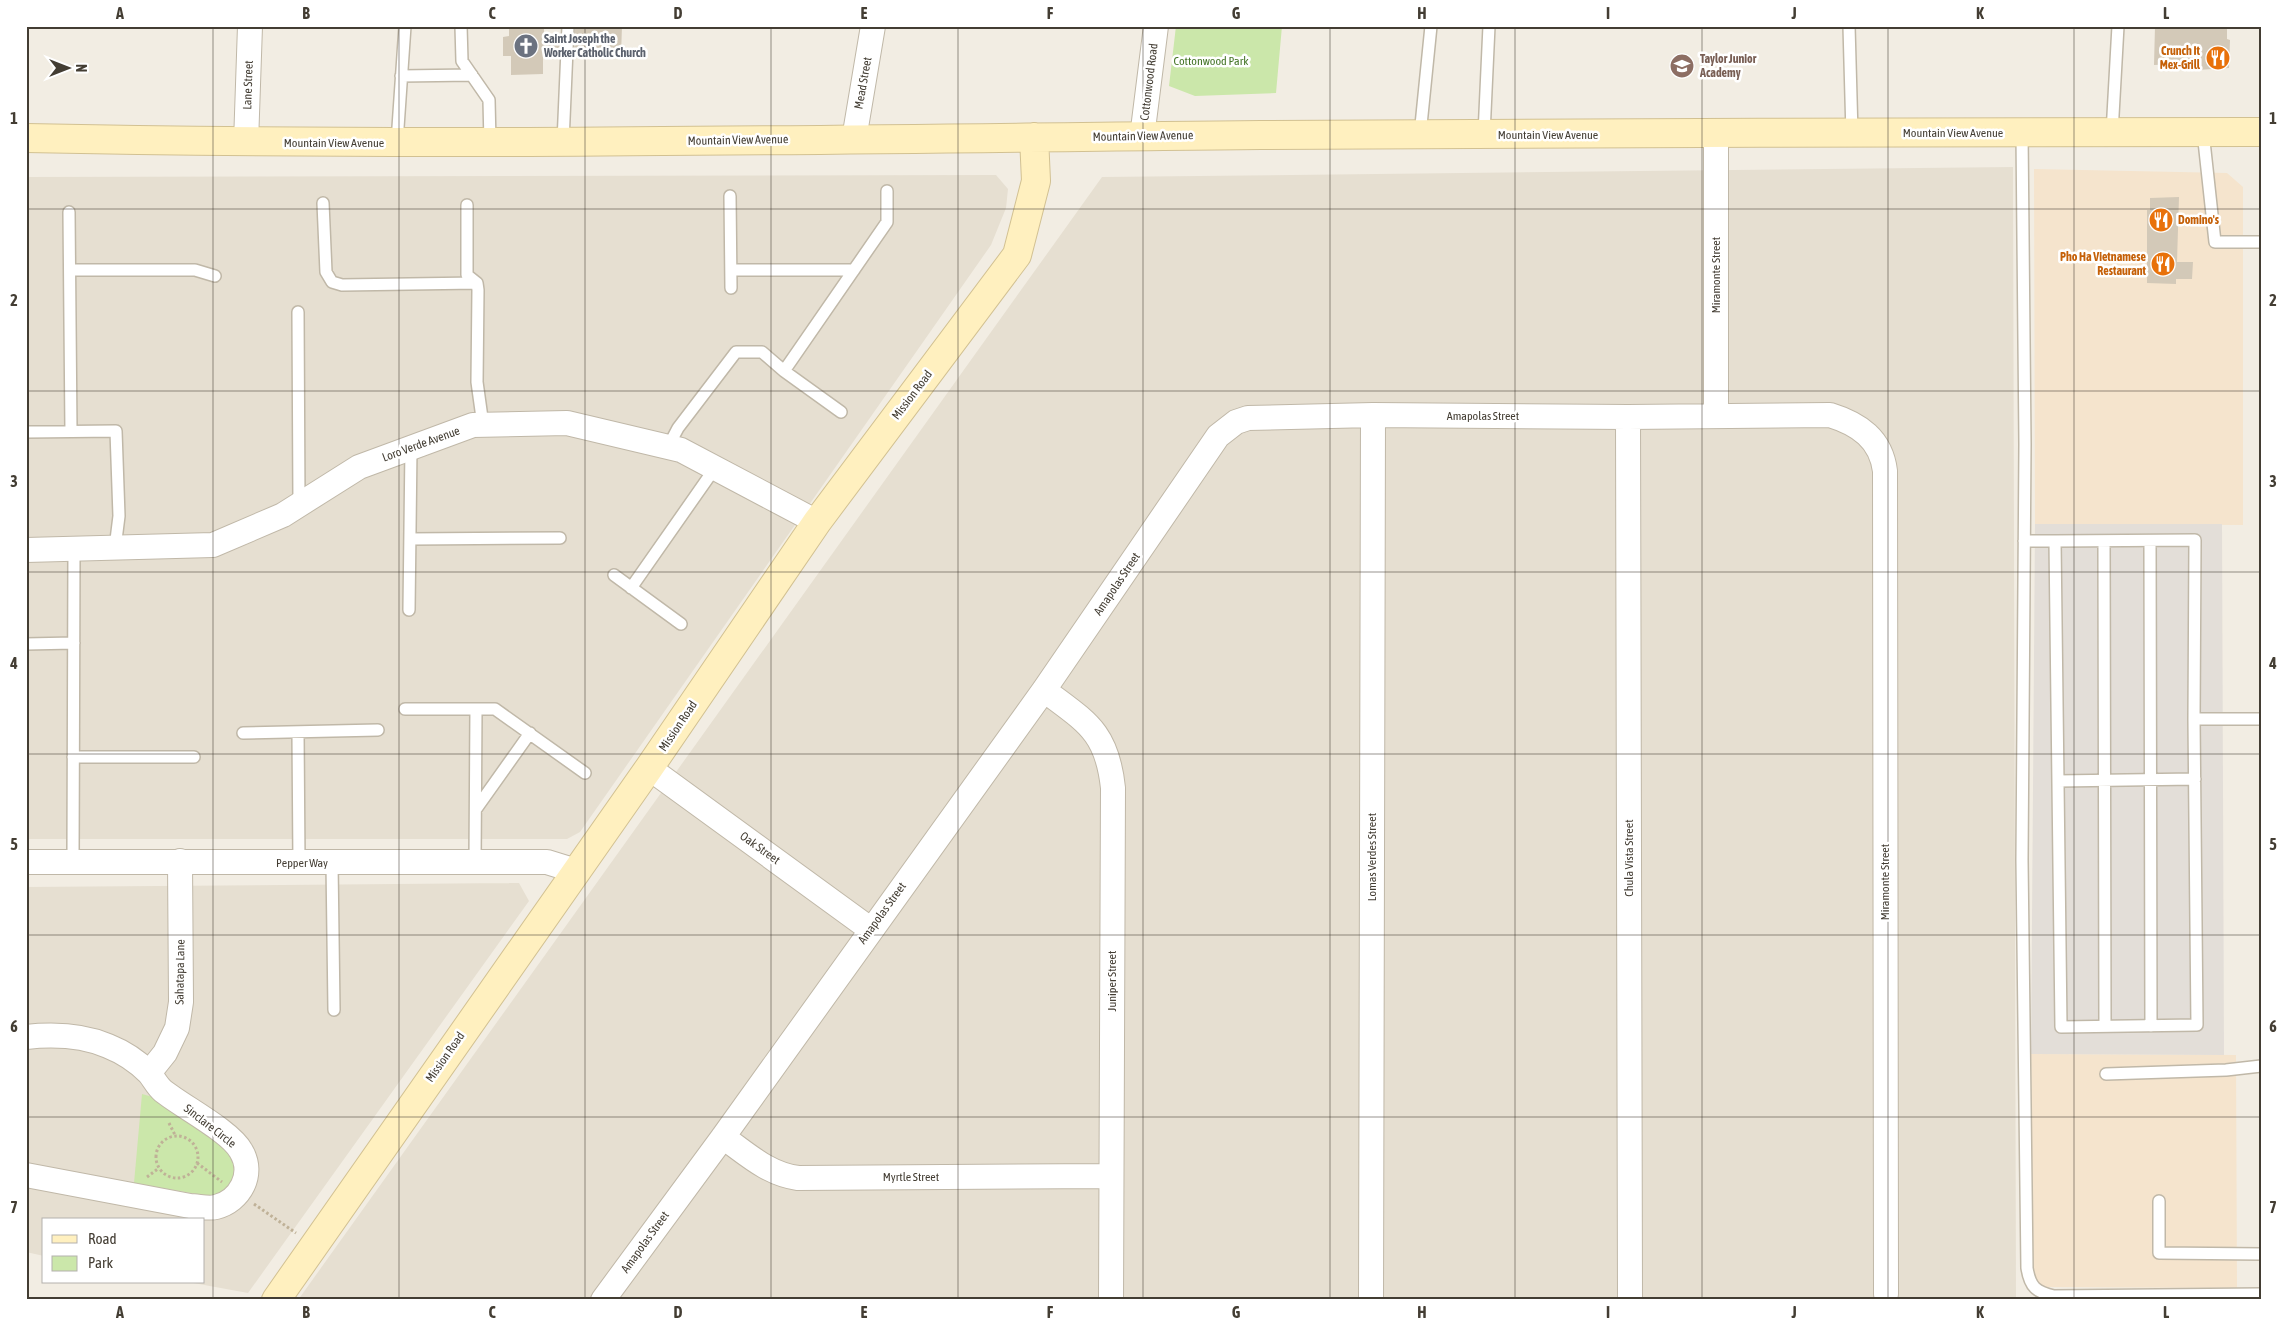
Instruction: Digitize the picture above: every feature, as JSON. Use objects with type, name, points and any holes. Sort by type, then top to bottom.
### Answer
[{"type":"main road","name":"Mountain View Avenue","points":[[26,138],[246,143],[490,143],[1034,137],[2261,132]]},
{"type":"main road","name":"Mission Road","points":[[276,1300],[650,768],[816,522],[1017,255],[1036,181],[1034,137]]},
{"type":"street","name":"Lane Street","points":[[246,143],[250,26]]},
{"type":"street","name":"Mead Street","points":[[854,139],[873,26]]},
{"type":"street","name":"Cottonwood Road","points":[[1142,137],[1156,26]]},
{"type":"street","name":"Miramonte Street","points":[[1716,135],[1716,415]]},
{"type":"street","name":"Amapolas Street","points":[[603,1300],[723,1137],[870,929],[1044,690],[1225,428],[1236,422],[1255,418],[1373,415],[1628,417],[1830,415],[1850,421],[1864,430],[1878,446],[1884,471]]},
{"type":"street","name":"Lomas Verdes Street","points":[[1371,1299],[1373,415]]},
{"type":"street","name":"Chula Vista Street","points":[[1628,417],[1630,1300]]},
{"type":"street","name":"Loro Verde Avenue","points":[[26,550],[213,545],[283,515],[360,467],[473,425],[567,423],[681,450],[816,522]]},
{"type":"street","name":"Miramonte Street","points":[[1884,471],[1886,1294]]},
{"type":"street","name":"Juniper Street","points":[[1044,690],[1094,730],[1105,749],[1111,768],[1113,788],[1111,1300]]},
{"type":"street","name":"Oak Street","points":[[650,768],[870,929]]},
{"type":"street","name":"Pepper Way","points":[[26,862],[547,862],[576,871]]},
{"type":"street","name":"Sahatapa Lane","points":[[149,1073],[165,1053],[177,1028],[181,1002],[180,862]]},
{"type":"street","name":"Sinclare Circle","points":[[26,1036],[81,1037],[108,1046],[130,1058],[149,1073],[162,1090],[231,1140],[241,1151],[247,1167],[245,1180],[239,1194],[231,1201],[214,1208],[190,1206],[26,1175]]},
{"type":"street","name":"Myrtle Street","points":[[723,1137],[770,1170],[783,1176],[798,1178],[1111,1176]]},
{"type":"lane","points":[[397,143],[405,26]]},
{"type":"lane","points":[[461,26],[462,61],[489,100],[490,143]]},
{"type":"lane","points":[[563,142],[568,26]]},
{"type":"lane","points":[[1420,135],[1431,26]]},
{"type":"lane","points":[[1484,135],[1489,26]]},
{"type":"lane","points":[[1849,26],[1852,134]]},
{"type":"lane","points":[[2112,132],[2118,26]]},
{"type":"lane","points":[[401,76],[472,76]]},
{"type":"lane","points":[[2203,132],[2215,242],[2261,242]]},
{"type":"lane","points":[[2022,133],[2024,541],[2022,860],[2027,1268],[2029,1282],[2033,1288],[2041,1293],[2054,1296],[2261,1294]]},
{"type":"lane","points":[[784,371],[887,222],[887,191]]},
{"type":"lane","points":[[730,196],[731,288]]},
{"type":"lane","points":[[323,203],[326,272],[332,282],[342,285],[477,283]]},
{"type":"lane","points":[[467,205],[467,275],[477,283]]},
{"type":"lane","points":[[70,212],[71,431]]},
{"type":"lane","points":[[70,270],[195,270],[215,276]]},
{"type":"lane","points":[[731,270],[854,270]]},
{"type":"lane","points":[[477,283],[477,382],[483,425]]},
{"type":"lane","points":[[298,312],[299,505]]},
{"type":"lane","points":[[668,447],[678,428],[736,352],[762,352],[784,371],[841,412]]},
{"type":"lane","points":[[26,432],[116,431],[119,516],[116,548]]},
{"type":"lane","points":[[409,610],[411,448]]},
{"type":"lane","points":[[631,588],[715,468]]},
{"type":"lane","points":[[410,539],[560,538]]},
{"type":"lane","points":[[2104,540],[2105,1026]]},
{"type":"lane","points":[[2150,540],[2151,1026]]},
{"type":"lane","points":[[2024,541],[2195,540],[2194,719],[2197,1025],[2061,1027],[2055,541]]},
{"type":"lane","points":[[73,862],[74,549]]},
{"type":"lane","points":[[614,575],[681,624]]},
{"type":"lane","points":[[26,644],[74,643]]},
{"type":"lane","points":[[405,709],[495,709],[585,773]]},
{"type":"lane","points":[[475,862],[476,709]]},
{"type":"lane","points":[[2194,719],[2261,719]]},
{"type":"lane","points":[[243,733],[378,730]]},
{"type":"lane","points":[[298,732],[299,862]]},
{"type":"lane","points":[[476,809],[530,733]]},
{"type":"lane","points":[[73,757],[194,757]]},
{"type":"lane","points":[[2058,781],[2195,779]]},
{"type":"lane","points":[[332,863],[334,1010]]},
{"type":"lane","points":[[2106,1074],[2226,1070],[2261,1066]]},
{"type":"lane","points":[[2159,1201],[2159,1253],[2261,1254]]},
{"type":"path","points":[[182,1136],[193,1144],[197,1150],[197,1163],[189,1174],[183,1177],[170,1177],[164,1174],[156,1162],[158,1147],[168,1137],[182,1136]]},
{"type":"shaded area","points":[[2013,167],[2016,1300],[298,1300],[1102,177]]},
{"type":"shaded area","points":[[2034,169],[2227,173],[2243,187],[2243,525],[2035,524]]},
{"type":"shaded area","points":[[996,175],[1008,189],[1006,208],[991,245],[580,832],[567,839],[26,839],[26,177]]},
{"type":"shaded area","points":[[2035,524],[2222,524],[2224,1055],[2031,1054]]},
{"type":"shaded area","points":[[519,883],[529,901],[248,1293],[199,1284],[205,1284],[205,1218],[42,1218],[42,1256],[26,1252],[26,887]]},
{"type":"shaded area","points":[[2031,1054],[2236,1055],[2237,1288],[2045,1287],[2039,1283],[2033,1275]]},
{"type":"green space","name":"Cottonwood Park","points":[[1176,26],[1282,26],[1276,93],[1195,96],[1169,86]]},
{"type":"green space","points":[[142,1094],[160,1099],[226,1147],[237,1165],[235,1176],[225,1190],[218,1195],[208,1196],[134,1183]]},
{"type":"building","name":"Saint Joseph the Worker Catholic Church","points":[[509,26],[544,26],[544,36],[560,37],[559,55],[543,55],[543,74],[511,75],[511,56],[503,56],[503,37],[509,36]]},
{"type":"building","points":[[575,26],[622,26],[621,55],[574,55]]},
{"type":"building","points":[[2155,26],[2227,26],[2227,39],[2230,40],[2229,68],[2197,70],[2197,63],[2154,65]]},
{"type":"building","points":[[2179,197],[2177,262],[2193,262],[2192,279],[2176,279],[2176,284],[2147,283],[2147,210],[2150,210],[2150,198]]},
{"type":"place","name":"Saint Joseph the Worker Catholic Church","points":[[526,46]]},
{"type":"place","name":"Crunch It Mex-Grill","points":[[2218,58]]},
{"type":"place","name":"Taylor Junior Academy","points":[[1682,66]]},
{"type":"place","name":"Domino's","points":[[2161,220]]},
{"type":"place","name":"Pho Ha Vietnamese Restaurant","points":[[2163,264]]}]
